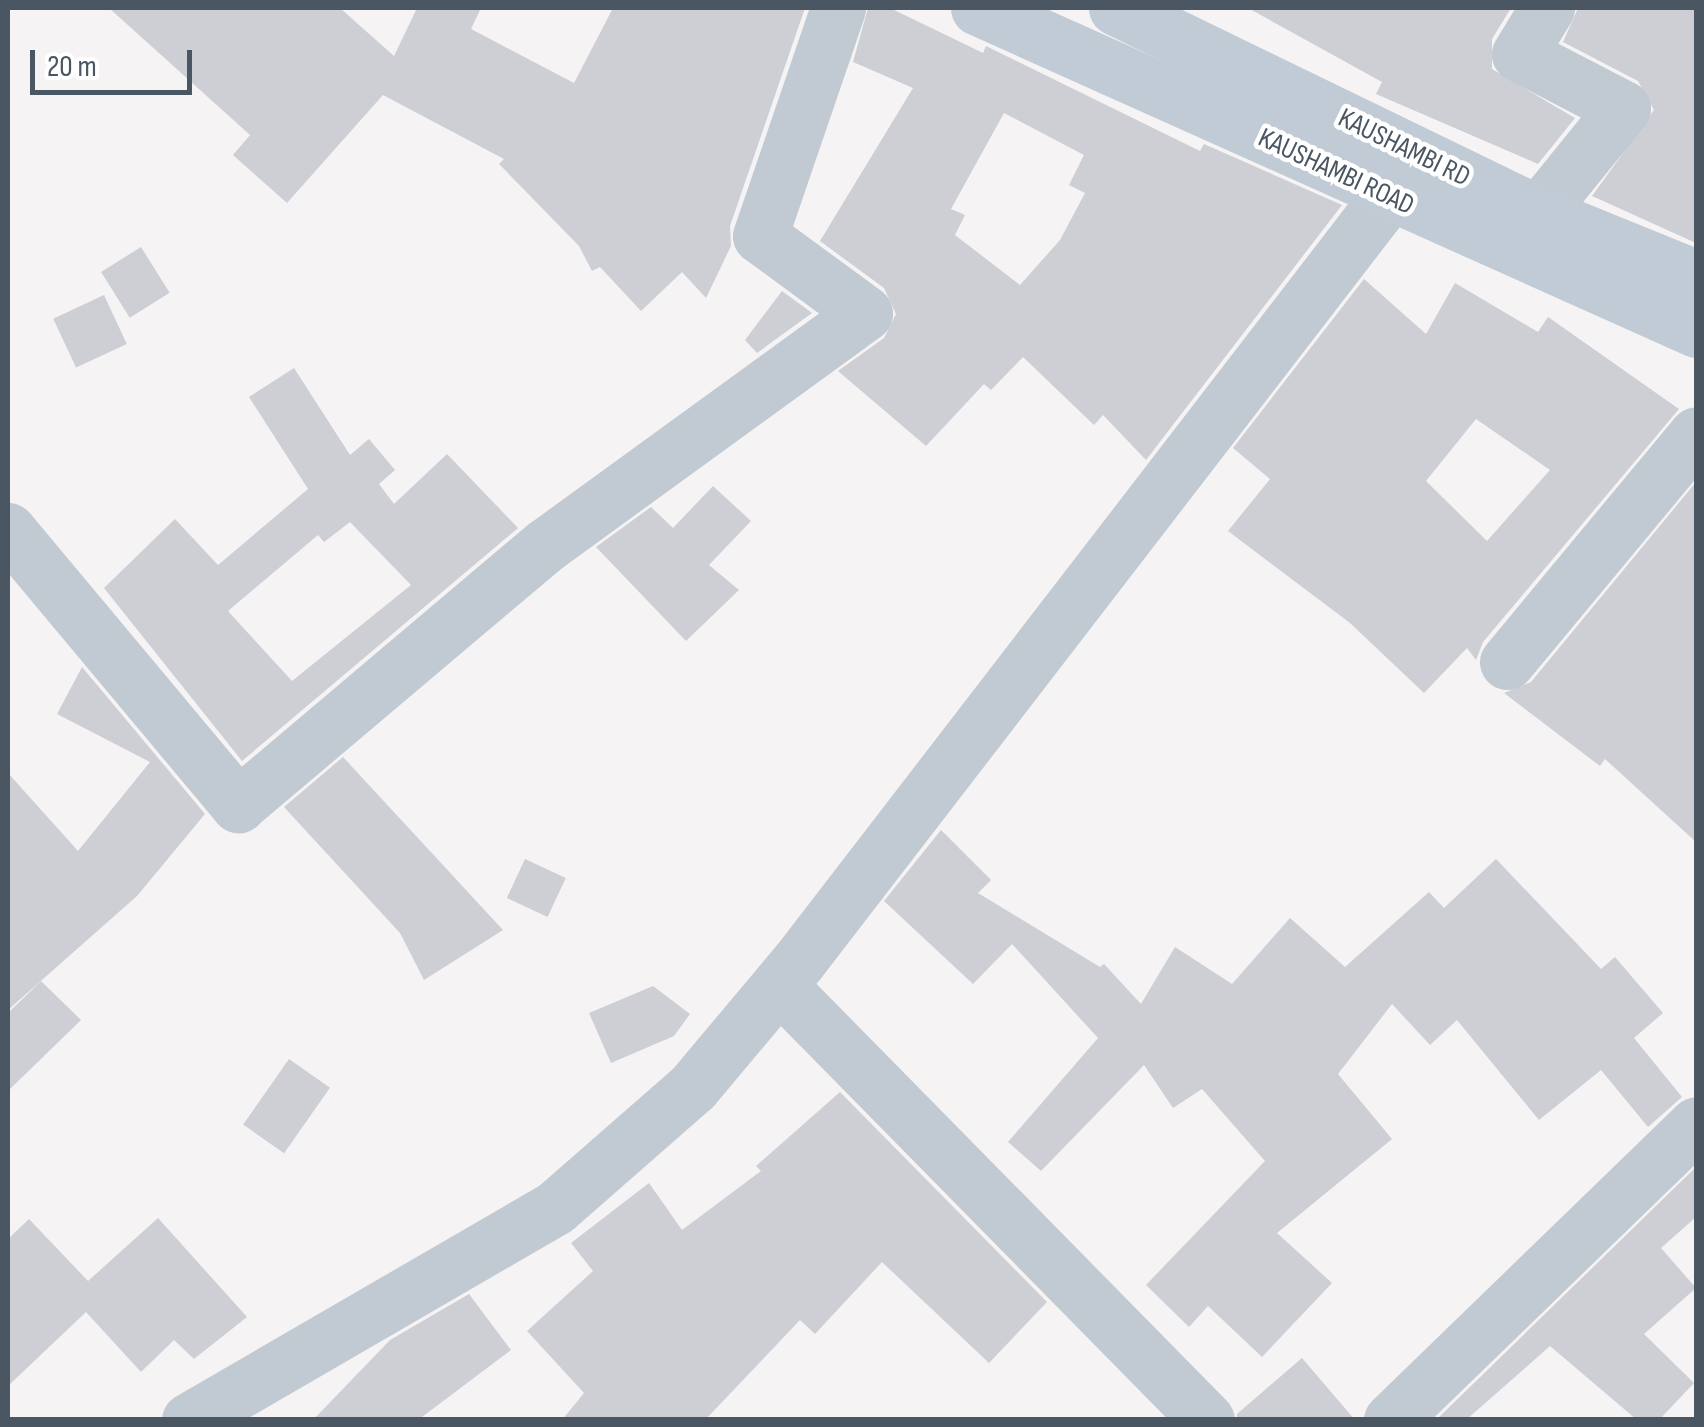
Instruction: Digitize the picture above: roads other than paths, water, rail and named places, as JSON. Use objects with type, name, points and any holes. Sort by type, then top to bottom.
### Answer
[{"type":"main road","name":"KAUSHAMBI ROAD","points":[[978,8],[1404,176],[1696,330]]},
{"type":"main road","name":"KAUSHAMBI RD","points":[[1116,8],[1404,176],[1538,214],[1696,277]]},
{"type":"street","points":[[8,530],[238,805],[546,545],[865,313],[760,236],[838,8]]},
{"type":"street","points":[[1538,214],[1623,108],[1518,54],[1547,8]]},
{"type":"street","points":[[189,1420],[556,1206],[692,1086],[778,986],[1404,176]]},
{"type":"street","points":[[1507,662],[1696,434]]},
{"type":"street","points":[[778,986],[1206,1420]]},
{"type":"street","points":[[1391,1420],[1696,1124]]}]
